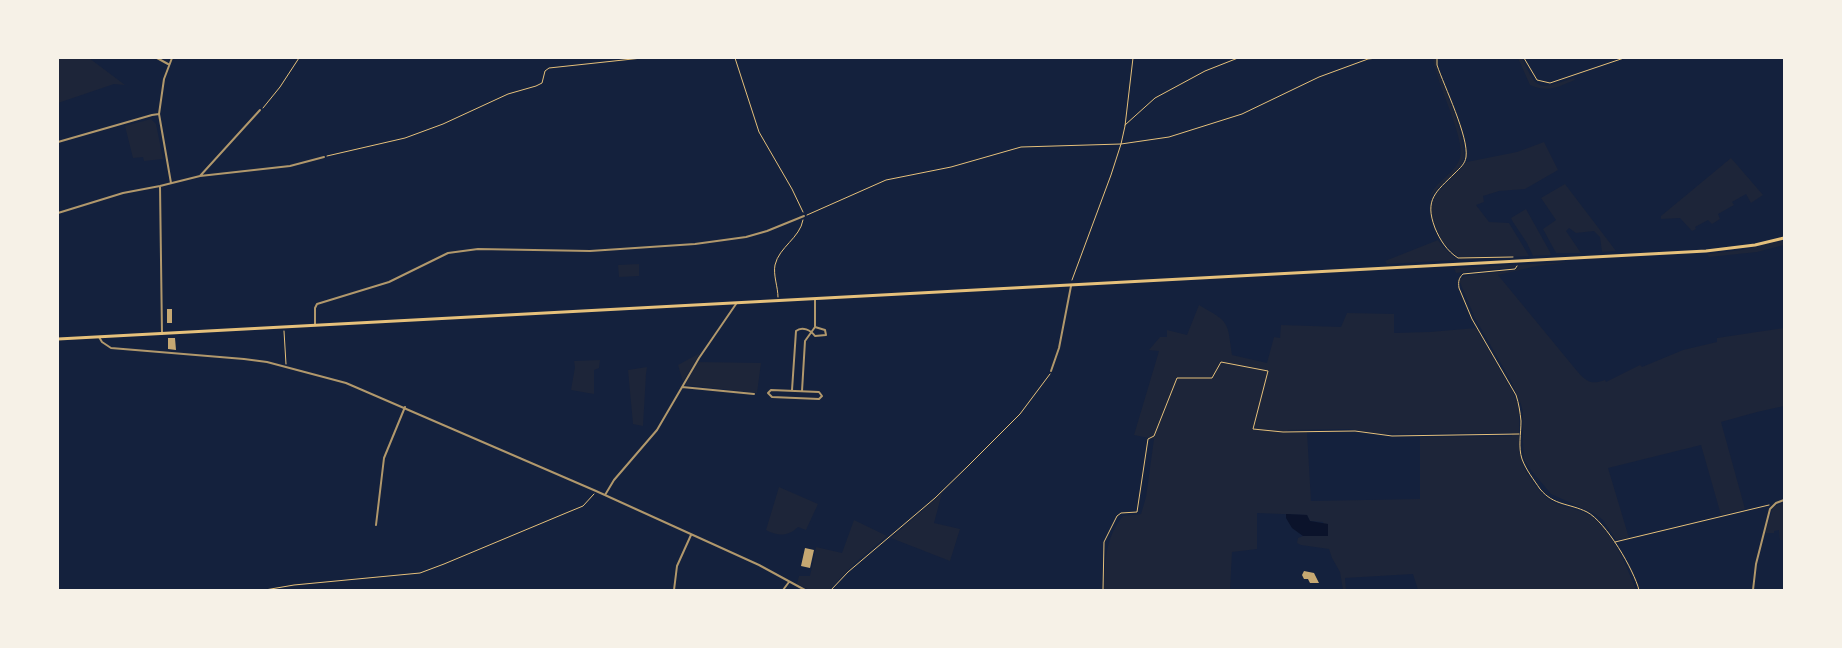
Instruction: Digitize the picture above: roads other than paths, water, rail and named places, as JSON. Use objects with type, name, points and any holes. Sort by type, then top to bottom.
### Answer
[{"type":"main road","points":[[58,339],[1706,251],[1747,246],[1784,238]]},
{"type":"street","points":[[157,58],[168,64]]},
{"type":"street","points":[[171,184],[159,114],[164,79],[168,64],[172,58]]},
{"type":"street","points":[[200,176],[260,110]]},
{"type":"street","points":[[58,142],[159,114]]},
{"type":"street","points":[[58,213],[123,192],[171,184],[200,176],[282,168],[324,157]]},
{"type":"street","points":[[160,186],[162,334]]},
{"type":"street","points":[[316,325],[315,308],[317,304],[389,282],[448,253],[478,249],[590,251],[695,244],[746,237],[767,231],[804,216]]},
{"type":"street","points":[[1051,371],[1059,348],[1071,285]]},
{"type":"street","points":[[802,391],[805,341],[815,327],[815,299]]},
{"type":"street","points":[[604,495],[614,480],[657,430],[699,358],[737,303]]},
{"type":"street","points":[[792,390],[796,331],[798,329],[807,329],[812,331],[815,336],[826,335],[825,330],[815,327]]},
{"type":"street","points":[[99,337],[102,342],[111,348],[244,359],[287,367],[346,383],[596,491],[759,565],[805,590]]},
{"type":"street","points":[[682,387],[754,394]]},
{"type":"street","points":[[771,390],[802,391],[819,392],[822,396],[819,399],[787,398],[772,397],[768,393],[771,390]]},
{"type":"street","points":[[376,525],[384,458],[405,407]]},
{"type":"street","points":[[1753,590],[1756,564],[1772,506],[1784,500]]},
{"type":"street","points":[[674,590],[677,566],[691,535]]},
{"type":"street","points":[[783,590],[789,582]]}]
